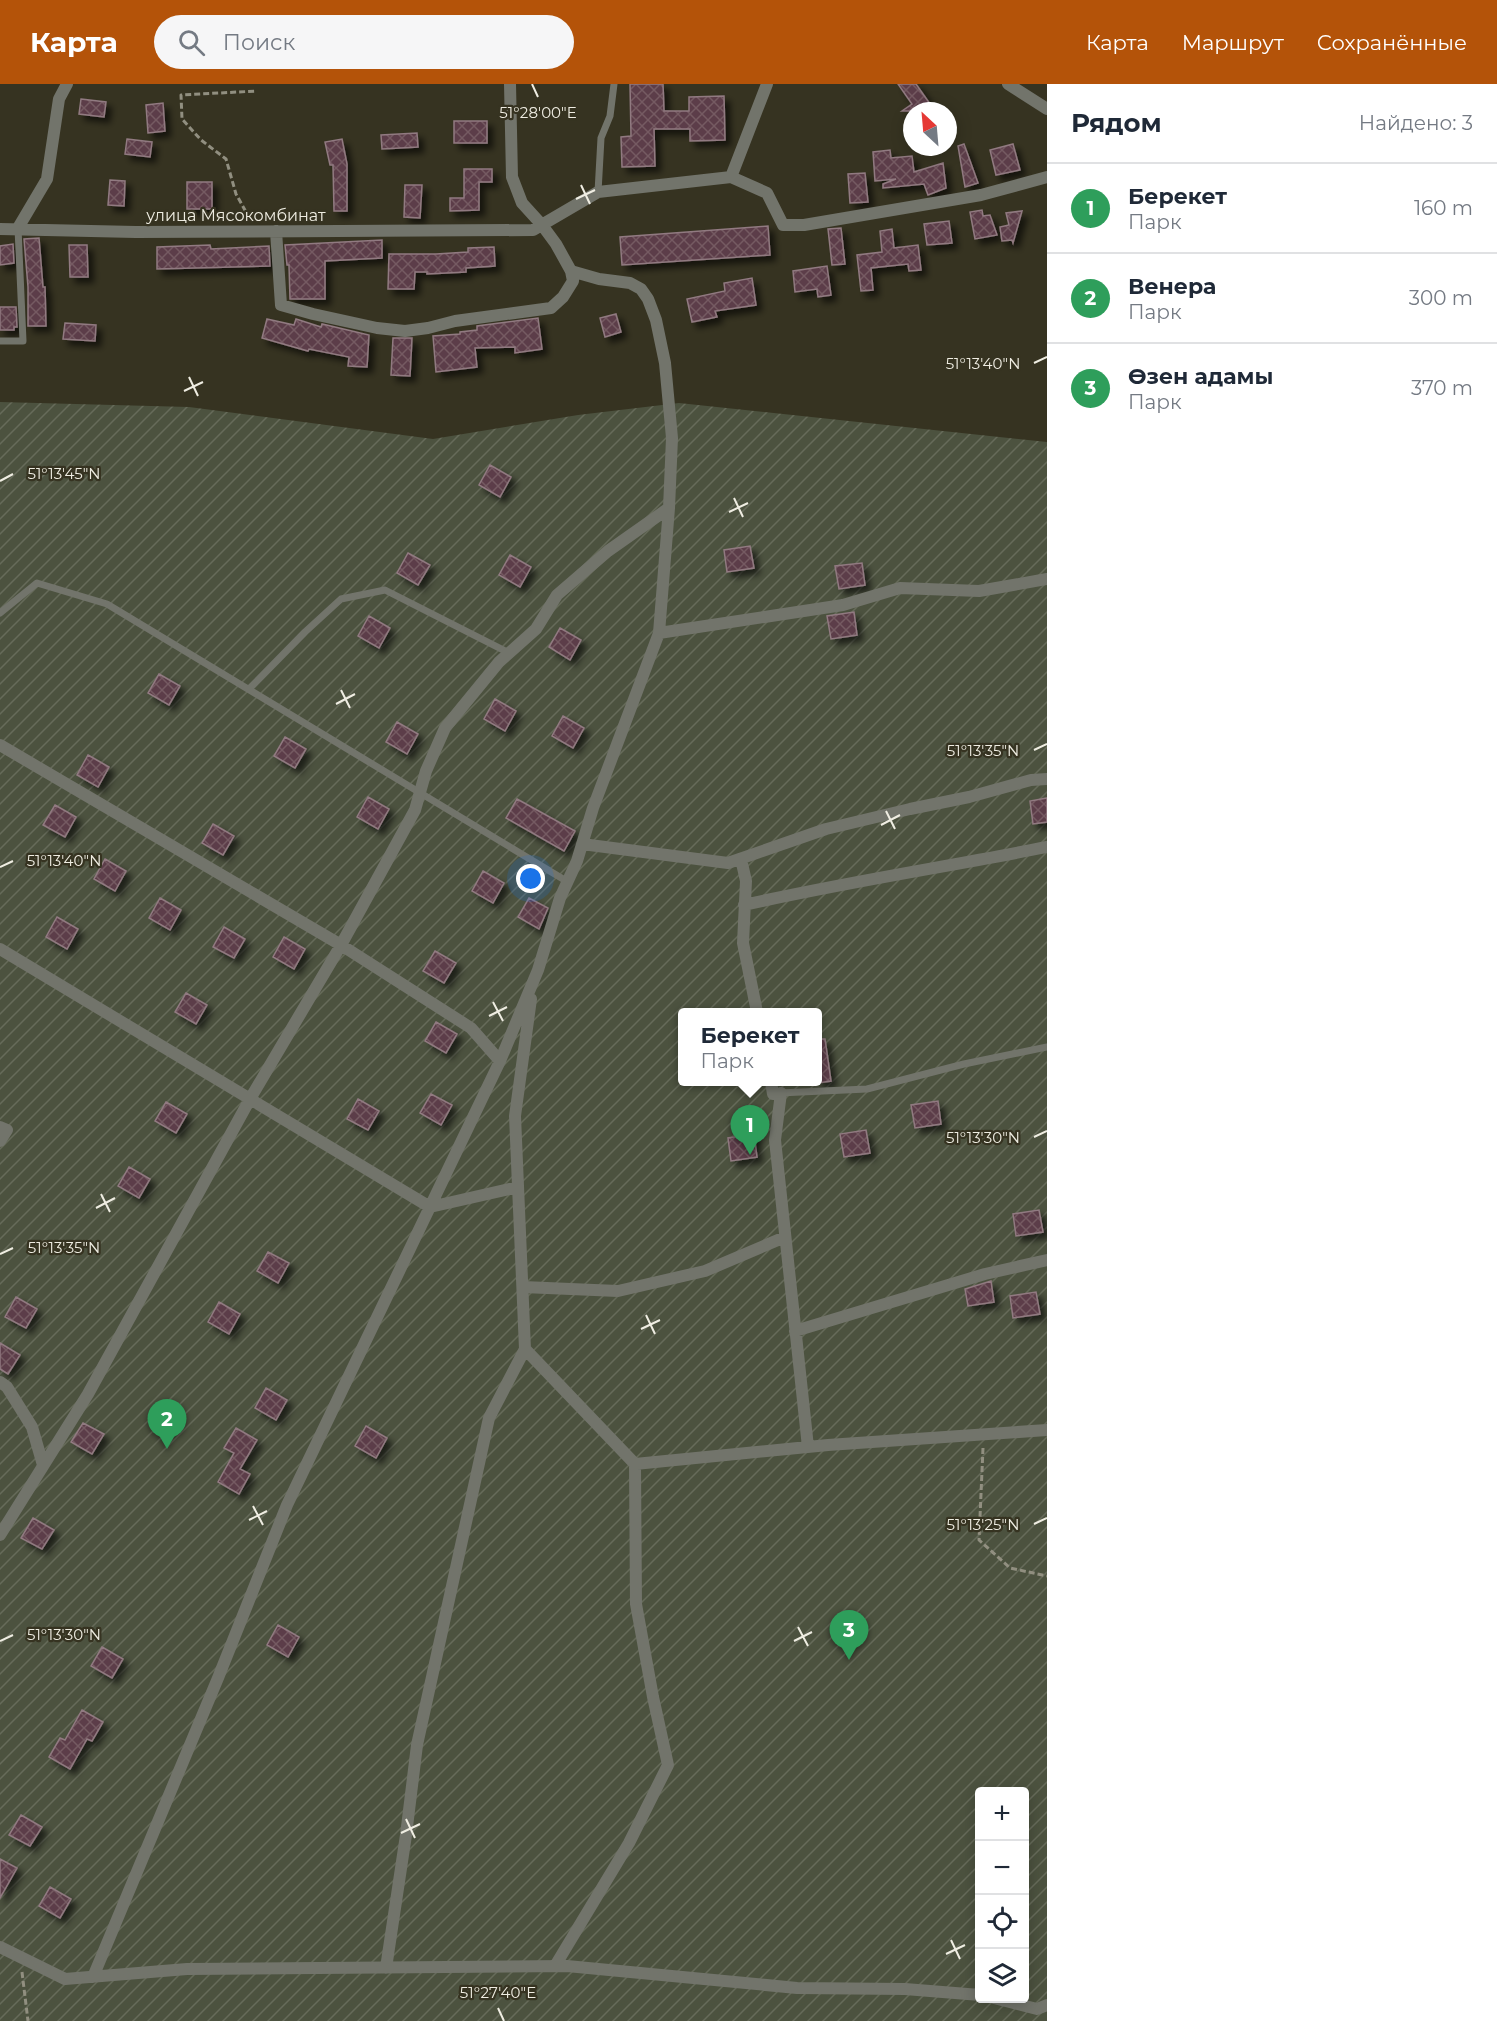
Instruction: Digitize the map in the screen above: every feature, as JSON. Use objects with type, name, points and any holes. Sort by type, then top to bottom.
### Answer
[{"type":"street","points":[[18,228],[47,179],[59,99],[67,84]]},
{"type":"street","points":[[276,231],[281,304],[314,314],[377,328],[405,331],[455,321],[551,308],[573,281],[571,271],[542,225],[522,203],[512,177],[510,84]]},
{"type":"street","points":[[731,177],[767,84]]},
{"type":"street","points":[[1008,84],[1047,109]]},
{"type":"street","points":[[598,192],[731,177],[767,193],[783,225],[804,225],[981,195],[1047,177]]},
{"type":"street","name":"улица Мясокомбинат","points":[[0,229],[136,232],[533,230],[598,192]]},
{"type":"street","points":[[93,1977],[218,1678],[287,1505],[500,1061],[534,981],[560,898],[568,882],[658,633],[669,508],[672,438],[664,363],[656,320],[648,298],[641,288],[630,283],[599,279],[571,271]]},
{"type":"street","points":[[0,1535],[88,1394],[250,1100],[341,945],[415,810],[426,771],[445,728],[499,662],[536,629],[556,595],[608,551],[669,508]]},
{"type":"street","points":[[658,633],[843,605],[900,588],[979,591],[1047,579]]},
{"type":"street","points":[[0,745],[341,945],[471,1028],[500,1061]]},
{"type":"street","points":[[582,844],[728,863],[826,829],[969,797],[1031,780],[1047,779]]},
{"type":"street","points":[[744,905],[822,887],[920,872],[1047,847]]},
{"type":"street","points":[[741,859],[746,881],[743,943],[756,1008]]},
{"type":"street","points":[[0,949],[430,1208],[518,1187]]},
{"type":"street","points":[[386,1968],[417,1745],[489,1418],[525,1349],[516,1116],[534,981]]},
{"type":"street","points":[[775,1089],[775,1140],[808,1447]]},
{"type":"street","points":[[0,1127],[7,1130],[0,1141]]},
{"type":"street","points":[[523,1287],[618,1291],[705,1271],[785,1237]]},
{"type":"street","points":[[795,1331],[985,1274],[1047,1260]]},
{"type":"street","points":[[525,1349],[635,1464],[636,1604],[668,1765],[629,1843],[555,1966]]},
{"type":"street","points":[[0,1382],[7,1387],[32,1427],[43,1465]]},
{"type":"street","points":[[635,1464],[808,1447],[1047,1430]]},
{"type":"street","points":[[0,1947],[65,1979],[187,1970],[555,1966],[797,1988],[905,1989],[975,1995]]},
{"type":"street","points":[[1014,2003],[1037,2009],[1047,2005]]},
{"type":"lane","points":[[598,192],[602,138],[610,116],[614,84]]},
{"type":"lane","points":[[0,341],[23,341],[18,228]]},
{"type":"lane","points":[[0,613],[37,583],[107,604],[568,882]]},
{"type":"lane","points":[[249,689],[304,632],[341,599],[385,590],[509,653]]},
{"type":"lane","points":[[775,1089],[867,1089],[964,1064],[1047,1047]]},
{"type":"path","points":[[256,231],[236,194],[226,159],[201,140],[182,119],[182,95],[257,91]]},
{"type":"path","points":[[984,1434],[978,1540],[1010,1568],[1047,1576]]},
{"type":"path","points":[[21,1959],[27,2021]]},
{"type":"green space","points":[[0,402],[189,407],[433,439],[578,415],[679,403],[1047,442],[1047,2021],[0,2021]]},
{"type":"building","points":[[630,84],[663,84],[664,111],[689,111],[689,97],[724,96],[725,140],[690,141],[690,129],[654,129],[655,166],[622,167],[621,137],[631,136]]},
{"type":"building","points":[[898,84],[916,84],[929,102],[911,102]]},
{"type":"building","points":[[81,99],[106,102],[104,117],[79,114]]},
{"type":"building","points":[[163,103],[165,131],[148,133],[146,105]]},
{"type":"building","points":[[454,121],[487,121],[487,143],[454,143]]},
{"type":"building","points":[[417,133],[418,147],[382,149],[381,135]]},
{"type":"building","points":[[127,139],[152,142],[150,157],[125,154]]},
{"type":"building","points":[[342,139],[347,164],[347,211],[334,211],[333,165],[330,165],[325,142]]},
{"type":"building","points":[[964,144],[978,183],[965,187],[958,146]]},
{"type":"building","points":[[1013,144],[1020,170],[996,175],[990,150]]},
{"type":"building","points":[[890,150],[891,158],[912,156],[914,172],[943,163],[946,188],[928,195],[924,184],[883,188],[883,184],[896,179],[875,181],[873,152]]},
{"type":"building","points":[[464,169],[492,169],[492,182],[479,182],[479,210],[450,211],[450,198],[464,198]]},
{"type":"building","points":[[865,173],[868,202],[850,203],[848,174]]},
{"type":"building","points":[[110,180],[125,181],[124,206],[108,205]]},
{"type":"building","points":[[187,182],[212,182],[212,209],[187,209]]},
{"type":"building","points":[[405,185],[422,185],[420,218],[404,217]]},
{"type":"building","points":[[982,210],[983,216],[990,215],[997,235],[975,239],[970,212]]},
{"type":"building","points":[[1022,211],[1013,243],[1012,240],[1002,241],[1000,227],[1009,225],[1006,213]]},
{"type":"building","points":[[949,221],[952,243],[927,245],[924,224]]},
{"type":"building","points":[[768,226],[770,255],[622,265],[620,237]]},
{"type":"building","points":[[841,228],[845,264],[832,265],[828,229]]},
{"type":"building","points":[[892,229],[894,248],[918,245],[921,270],[909,271],[908,264],[871,268],[873,290],[861,291],[857,255],[882,252],[880,231]]},
{"type":"building","points":[[39,238],[43,287],[45,287],[46,326],[28,326],[24,239]]},
{"type":"building","points":[[382,240],[382,258],[325,261],[325,299],[290,299],[289,265],[287,265],[285,245]]},
{"type":"building","points":[[13,244],[14,263],[0,265],[0,246]]},
{"type":"building","points":[[69,245],[87,245],[88,277],[70,277]]},
{"type":"building","points":[[210,245],[211,249],[269,246],[270,266],[157,269],[157,247]]},
{"type":"building","points":[[494,247],[495,266],[466,268],[466,272],[427,274],[427,272],[415,272],[414,289],[388,289],[389,254],[468,252],[468,248]]},
{"type":"building","points":[[827,266],[831,295],[818,297],[817,289],[795,292],[793,271]]},
{"type":"building","points":[[752,278],[756,305],[715,311],[717,317],[692,322],[687,299],[725,291],[724,283]]},
{"type":"building","points":[[0,307],[16,307],[17,327],[14,327],[14,330],[0,330]]},
{"type":"building","points":[[616,314],[621,332],[605,337],[600,318]]},
{"type":"building","points":[[538,318],[542,349],[515,353],[515,347],[475,348],[477,367],[436,372],[433,336],[460,334],[460,332],[477,330],[477,326]]},
{"type":"building","points":[[267,319],[294,325],[296,319],[321,327],[322,324],[369,335],[367,367],[348,366],[349,357],[309,349],[308,351],[262,338]]},
{"type":"building","points":[[65,323],[96,325],[95,341],[63,339]]},
{"type":"building","points":[[393,338],[412,338],[410,376],[391,375]]},
{"type":"building","points":[[490,465],[511,477],[500,497],[479,485]]},
{"type":"building","points":[[750,546],[754,568],[727,572],[724,550]]},
{"type":"building","points":[[408,553],[430,565],[418,585],[397,573]]},
{"type":"building","points":[[510,555],[531,567],[520,587],[499,575]]},
{"type":"building","points":[[862,563],[865,585],[839,589],[835,566]]},
{"type":"building","points":[[854,612],[857,635],[831,639],[827,616]]},
{"type":"building","points":[[369,616],[390,628],[379,648],[358,636]]},
{"type":"building","points":[[560,628],[581,640],[570,660],[549,647]]},
{"type":"building","points":[[159,674],[180,686],[169,705],[148,693]]},
{"type":"building","points":[[495,699],[516,711],[505,731],[484,719]]},
{"type":"building","points":[[563,716],[584,728],[573,748],[552,736]]},
{"type":"building","points":[[397,722],[418,734],[407,754],[386,742]]},
{"type":"building","points":[[285,737],[306,749],[295,768],[274,756]]},
{"type":"building","points":[[88,755],[109,767],[98,787],[77,775]]},
{"type":"building","points":[[368,797],[389,809],[378,829],[357,817]]},
{"type":"building","points":[[1047,798],[1047,822],[1033,824],[1030,801]]},
{"type":"building","points":[[517,799],[575,831],[564,851],[506,818]]},
{"type":"building","points":[[55,805],[76,817],[65,837],[43,825]]},
{"type":"building","points":[[213,824],[234,836],[223,855],[202,843]]},
{"type":"building","points":[[105,859],[126,871],[115,891],[94,879]]},
{"type":"building","points":[[483,871],[504,883],[493,903],[472,891]]},
{"type":"building","points":[[160,898],[181,910],[170,930],[149,918]]},
{"type":"building","points":[[529,898],[548,908],[539,929],[518,917]]},
{"type":"building","points":[[57,917],[78,929],[67,949],[46,937]]},
{"type":"building","points":[[224,927],[245,939],[234,958],[213,947]]},
{"type":"building","points":[[284,937],[305,949],[294,969],[273,957]]},
{"type":"building","points":[[435,951],[456,963],[444,983],[423,971]]},
{"type":"building","points":[[186,993],[207,1005],[196,1024],[175,1012]]},
{"type":"building","points":[[436,1022],[457,1034],[446,1053],[425,1041]]},
{"type":"building","points":[[822,1039],[825,1039],[831,1081],[822,1082]]},
{"type":"building","points":[[431,1094],[452,1105],[441,1125],[420,1113]]},
{"type":"building","points":[[358,1099],[379,1111],[368,1130],[347,1119]]},
{"type":"building","points":[[938,1101],[941,1124],[915,1128],[911,1105]]},
{"type":"building","points":[[166,1102],[187,1114],[176,1133],[155,1121]]},
{"type":"building","points":[[866,1130],[870,1153],[844,1157],[840,1134]]},
{"type":"building","points":[[754,1134],[757,1157],[731,1161],[728,1138]]},
{"type":"building","points":[[129,1167],[150,1179],[139,1198],[118,1186]]},
{"type":"building","points":[[1039,1210],[1043,1232],[1016,1236],[1013,1214]]},
{"type":"building","points":[[268,1252],[289,1263],[278,1283],[257,1271]]},
{"type":"building","points":[[991,1281],[994,1302],[968,1306],[965,1289]]},
{"type":"building","points":[[1036,1292],[1040,1314],[1013,1318],[1010,1296]]},
{"type":"building","points":[[16,1297],[37,1309],[26,1328],[5,1317]]},
{"type":"building","points":[[219,1302],[240,1314],[229,1334],[208,1322]]},
{"type":"building","points":[[0,1343],[20,1355],[8,1374],[0,1369]]},
{"type":"building","points":[[266,1388],[287,1400],[276,1420],[255,1408]]},
{"type":"building","points":[[83,1423],[104,1434],[92,1454],[71,1442]]},
{"type":"building","points":[[366,1426],[387,1438],[376,1458],[355,1446]]},
{"type":"building","points":[[236,1428],[257,1440],[240,1469],[250,1474],[239,1494],[218,1482],[234,1453],[224,1448]]},
{"type":"building","points":[[33,1518],[54,1530],[42,1549],[21,1538]]},
{"type":"building","points":[[278,1625],[299,1637],[288,1657],[267,1645]]},
{"type":"building","points":[[102,1647],[123,1659],[112,1678],[91,1666]]},
{"type":"building","points":[[82,1710],[103,1722],[92,1741],[87,1739],[70,1769],[49,1757],[60,1738],[65,1740]]},
{"type":"building","points":[[21,1815],[42,1827],[30,1846],[9,1835]]},
{"type":"building","points":[[0,1859],[17,1868],[0,1898]]},
{"type":"building","points":[[50,1887],[71,1899],[60,1918],[39,1906]]},
{"type":"place","name":"Берекет","points":[[750,1155]]},
{"type":"place","name":"Венера","points":[[167,1449]]},
{"type":"place","name":"Өзен адамы","points":[[849,1660]]}]
